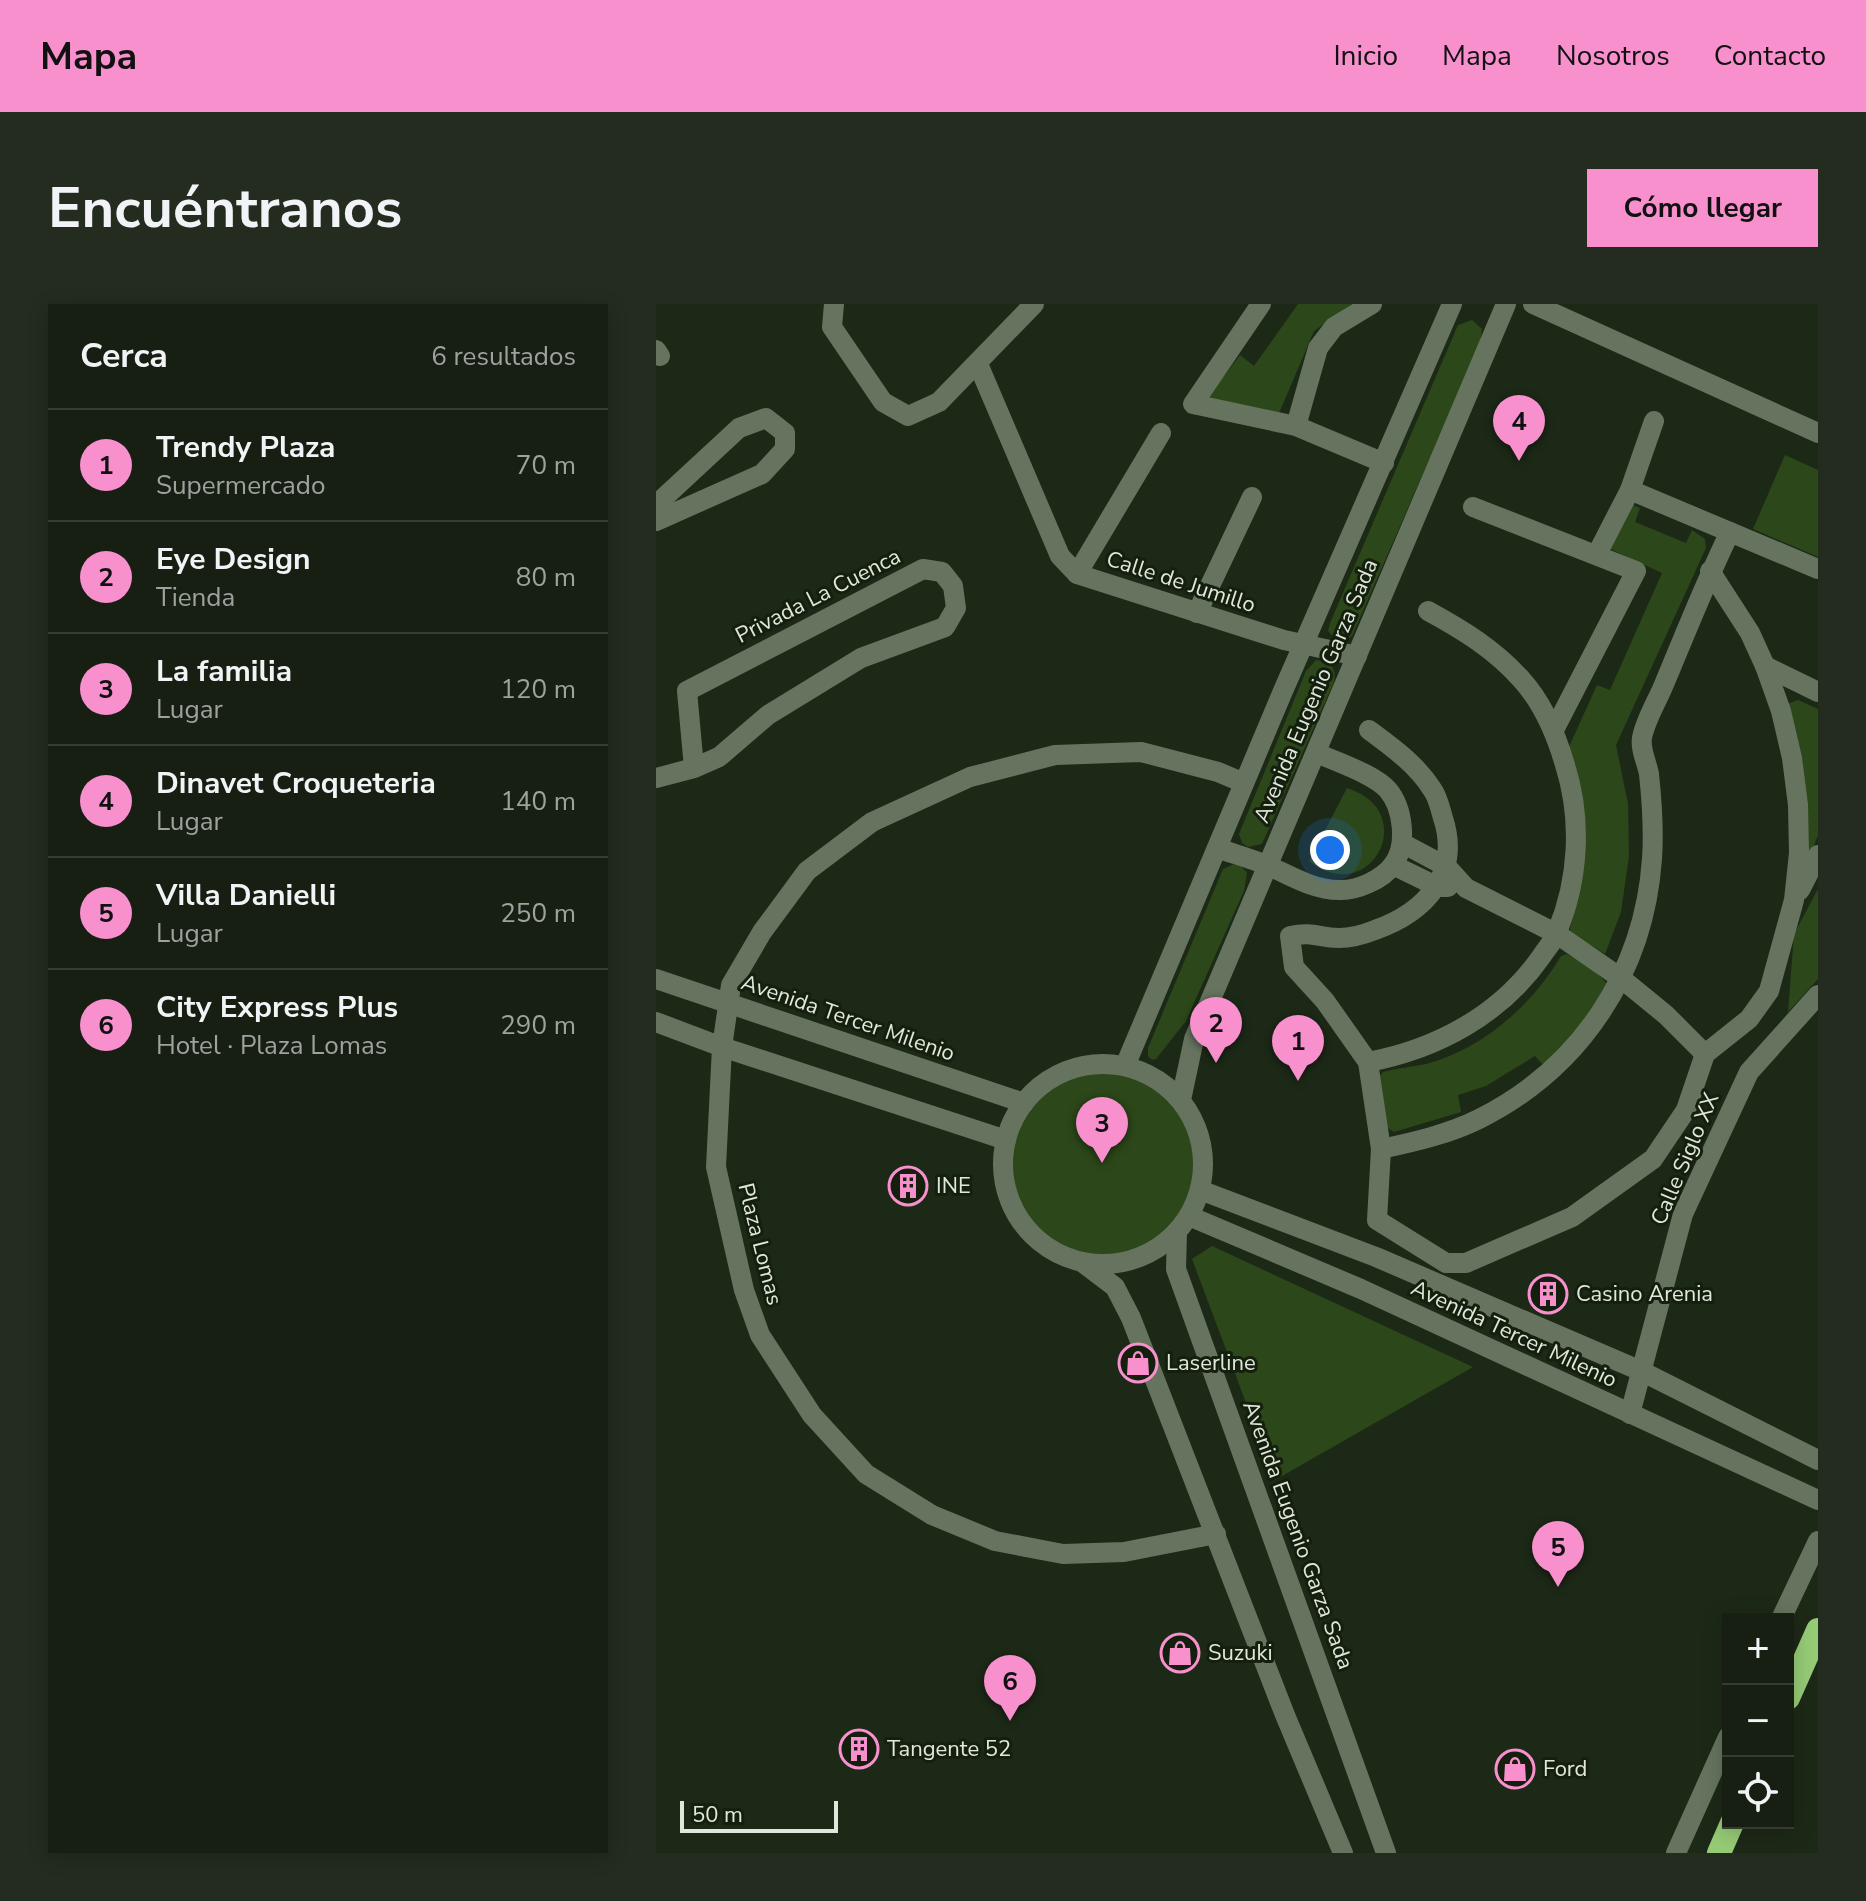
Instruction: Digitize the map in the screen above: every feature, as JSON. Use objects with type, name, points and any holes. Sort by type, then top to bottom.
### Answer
[{"type":"highway","points":[[1794,1685],[1818,1630]]},
{"type":"street","points":[[834,304],[832,327],[883,402],[908,416],[939,402],[1034,304]]},
{"type":"street","points":[[1261,304],[1193,404],[1296,426],[1384,463]]},
{"type":"street","points":[[1296,426],[1318,348],[1334,327],[1372,304]]},
{"type":"street","name":"Avenida Eugenio Garza Sada","points":[[1125,1066],[1452,304]]},
{"type":"street","name":"Avenida Eugenio Garza Sada","points":[[1181,1100],[1194,1039],[1506,304]]},
{"type":"street","points":[[1533,304],[1818,433]]},
{"type":"street","name":"Calle de Jumillo","points":[[978,364],[1060,556],[1077,574],[1197,613],[1357,656]]},
{"type":"street","points":[[656,505],[739,428],[766,418],[785,433],[785,449],[762,474],[656,521]]},
{"type":"street","points":[[1597,554],[1630,490],[1654,421]]},
{"type":"street","points":[[1077,574],[1161,433]]},
{"type":"street","points":[[1630,490],[1818,569]]},
{"type":"street","points":[[1197,613],[1252,497]]},
{"type":"street","points":[[1473,507],[1636,571],[1554,730]]},
{"type":"street","points":[[1381,1149],[1425,1140],[1478,1120],[1525,1092],[1557,1066],[1593,1026],[1622,979],[1646,903],[1652,860],[1653,817],[1642,740],[1710,571],[1730,532]]},
{"type":"street","name":"Privada La Cuenca","points":[[656,778],[694,768],[719,757],[768,715],[861,658],[945,627],[956,608],[953,586],[942,572],[923,569],[687,691],[694,768]]},
{"type":"street","points":[[1369,730],[1410,761],[1434,791],[1448,834],[1447,867],[1438,887],[1398,921],[1372,932],[1338,938],[1310,932],[1290,936],[1294,967],[1325,1001],[1368,1062],[1381,1149],[1377,1220],[1446,1263],[1466,1263],[1572,1217],[1653,1159],[1686,1110],[1705,1054],[1749,1019],[1769,991],[1794,900],[1799,853],[1792,758],[1781,711],[1765,666],[1737,612],[1710,571]]},
{"type":"street","points":[[1368,1062],[1401,1056],[1449,1037],[1492,1009],[1529,974],[1557,934],[1576,865],[1575,796],[1554,730],[1522,680],[1480,640],[1428,611]]},
{"type":"street","points":[[1765,666],[1818,692]]},
{"type":"street","name":"Plaza Lomas","points":[[1216,1534],[1124,1552],[1063,1554],[995,1541],[932,1515],[866,1474],[812,1415],[760,1335],[744,1290],[716,1167],[722,1047],[731,985],[754,945],[807,871],[872,822],[970,777],[1055,755],[1141,752],[1218,772],[1244,783]]},
{"type":"street","points":[[1217,848],[1317,886],[1339,890],[1373,881],[1393,865],[1402,843],[1398,810],[1388,789],[1317,753]]},
{"type":"street","points":[[1402,843],[1447,867],[1466,888],[1557,934],[1622,979],[1666,1015],[1705,1054]]},
{"type":"street","points":[[1794,900],[1818,855]]},
{"type":"street","points":[[1393,865],[1438,887],[1466,888]]},
{"type":"street","name":"Avenida Tercer Milenio","points":[[656,979],[1024,1103]]},
{"type":"street","name":"Calle Siglo XX","points":[[1630,1414],[1683,1214],[1749,1072],[1818,995]]},
{"type":"street","points":[[656,1022],[722,1047],[1006,1140]]},
{"type":"street","points":[[1097,1064],[1125,1066],[1156,1079],[1181,1100],[1194,1121],[1202,1144],[1204,1170],[1200,1190],[1183,1224],[1158,1248],[1135,1259],[1108,1264],[1082,1262],[1052,1251],[1028,1230],[1011,1203],[1003,1172],[1006,1140],[1024,1103],[1044,1084],[1069,1070],[1097,1064]]},
{"type":"street","name":"Avenida Tercer Milenio","points":[[1200,1190],[1376,1257],[1641,1371],[1818,1460]]},
{"type":"street","name":"Avenida Eugenio Garza Sada","points":[[1183,1224],[1176,1269],[1386,1853]]},
{"type":"street","name":"Avenida Tercer Milenio","points":[[1183,1224],[1361,1289],[1818,1500]]},
{"type":"street","points":[[1361,1289],[1376,1257]]},
{"type":"street","points":[[1082,1262],[1115,1287],[1131,1318],[1285,1715],[1343,1853]]},
{"type":"street","points":[[1784,1613],[1818,1541]]},
{"type":"street","points":[[1676,1853],[1722,1750]]},
{"type":"green space","points":[[1298,304],[1352,304],[1314,331],[1277,418],[1208,397],[1240,355],[1254,366]]},
{"type":"green space","points":[[1472,320],[1482,329],[1480,343],[1352,636],[1346,641],[1337,641],[1328,631],[1330,623],[1458,325]]},
{"type":"green space","points":[[1785,455],[1818,470],[1818,557],[1753,529]]},
{"type":"green space","points":[[1629,503],[1640,508],[1635,522],[1686,543],[1692,530],[1705,539],[1706,548],[1616,745],[1628,804],[1629,856],[1621,912],[1605,954],[1569,932],[1580,886],[1584,840],[1580,795],[1568,749],[1597,685],[1610,690],[1662,573],[1608,548]]},
{"type":"green space","points":[[1316,660],[1331,666],[1334,682],[1262,844],[1248,847],[1242,843],[1239,834],[1306,671]]},
{"type":"green space","points":[[1798,700],[1818,709],[1818,835],[1809,859],[1787,704]]},
{"type":"green space","points":[[1347,788],[1369,800],[1381,816],[1384,834],[1379,852],[1368,865],[1351,873],[1331,873],[1309,861]]},
{"type":"green space","points":[[1240,865],[1247,873],[1244,891],[1186,1021],[1152,1060],[1148,1056],[1148,1048],[1223,869]]},
{"type":"green space","points":[[1818,889],[1818,979],[1788,1012],[1794,934]]},
{"type":"green space","points":[[1567,954],[1591,968],[1611,989],[1590,1021],[1544,1066],[1535,1056],[1486,1086],[1458,1095],[1461,1112],[1394,1132],[1386,1127],[1379,1077],[1383,1072],[1447,1057],[1486,1036],[1521,1008],[1561,956]]},
{"type":"green space","points":[[1103,1071],[1139,1078],[1169,1099],[1190,1129],[1197,1165],[1190,1201],[1169,1231],[1139,1252],[1103,1259],[1067,1252],[1037,1231],[1016,1201],[1009,1165],[1016,1129],[1037,1099],[1067,1078]]},
{"type":"green space","points":[[1212,1246],[1473,1367],[1275,1480],[1192,1259]]},
{"type":"place","name":"Dinavet Croqueteria","points":[[1519,461]]},
{"type":"place","name":"Eye Design","points":[[1216,1063]]},
{"type":"place","name":"Trendy Plaza","points":[[1298,1081]]},
{"type":"place","name":"La familia","points":[[1102,1163]]},
{"type":"place","name":"INE","points":[[908,1186]]},
{"type":"place","name":"Casino Arenia","points":[[1548,1294]]},
{"type":"place","name":"Laserline","points":[[1138,1363]]},
{"type":"place","name":"Villa Danielli","points":[[1558,1587]]},
{"type":"place","name":"Suzuki","points":[[1180,1653]]},
{"type":"place","name":"City Express Plus","points":[[1010,1721]]},
{"type":"place","name":"Tangente 52","points":[[859,1749]]},
{"type":"place","name":"Ford","points":[[1515,1769]]}]
